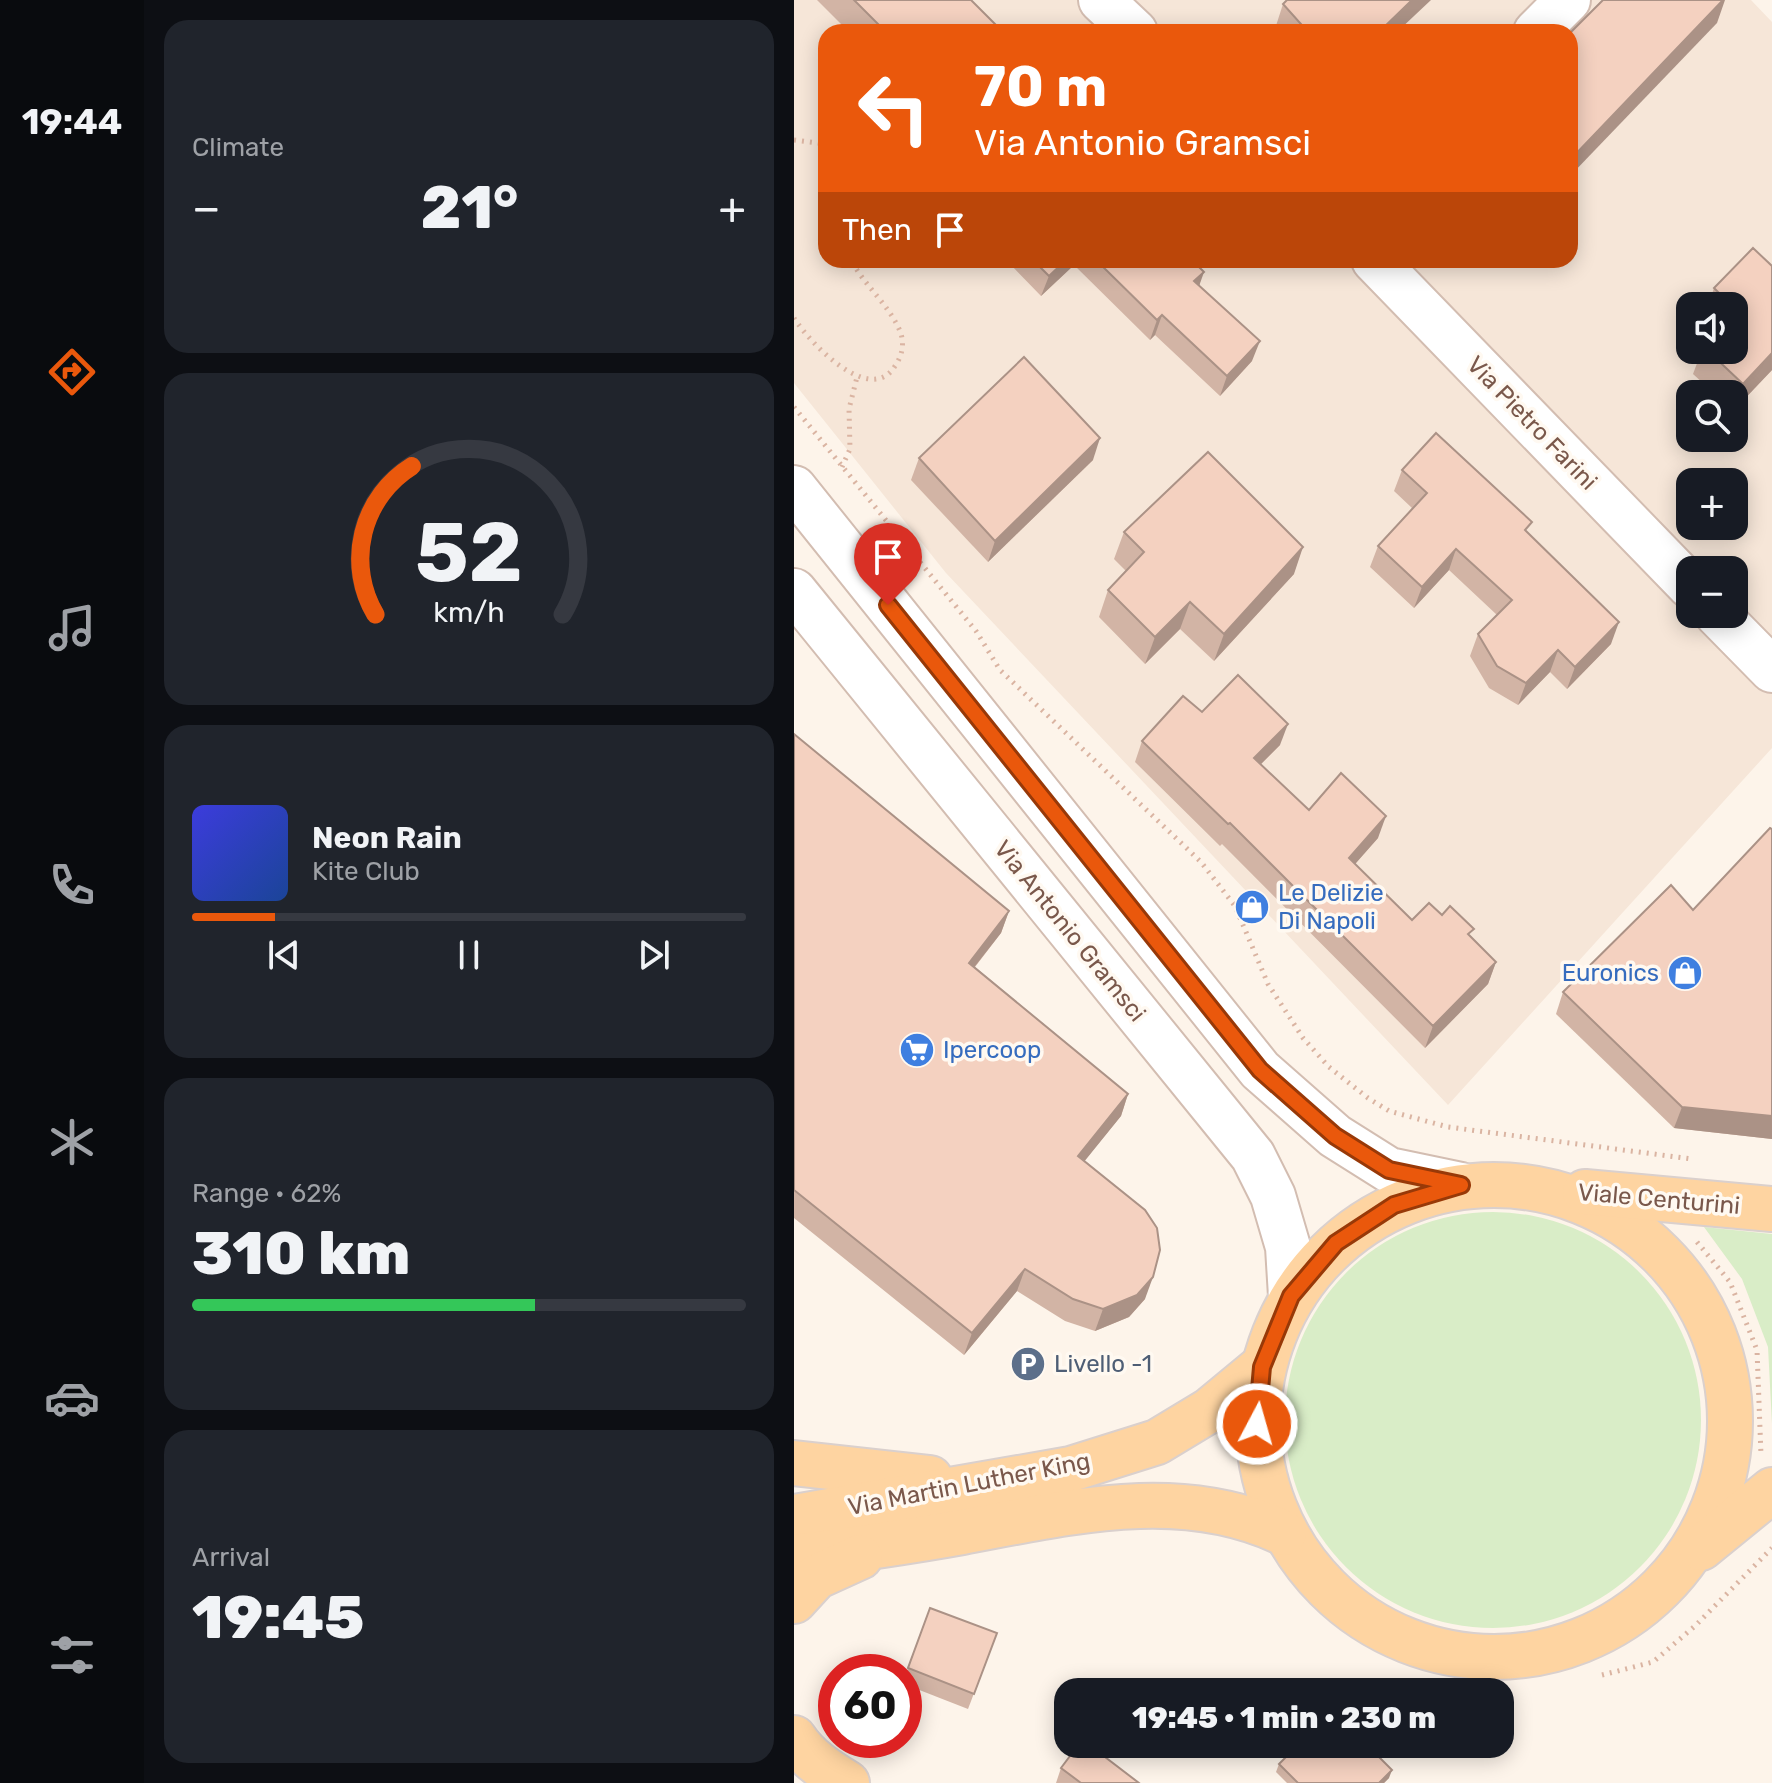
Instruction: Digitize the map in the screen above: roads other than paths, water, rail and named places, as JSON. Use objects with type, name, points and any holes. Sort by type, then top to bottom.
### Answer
[{"type":"main road","points":[[1690,1557],[1724,1487],[1733,1411],[1717,1335],[1677,1268],[1618,1218],[1547,1189],[1504,1183],[1461,1185],[1394,1205],[1336,1243],[1291,1296],[1262,1367],[1257,1424],[1264,1479],[1284,1533],[1322,1584],[1372,1625],[1431,1650],[1497,1659],[1563,1649],[1624,1621],[1660,1593],[1766,1475]]},
{"type":"main road","name":"Viale Centurini","points":[[1547,1189],[1772,1209]]},
{"type":"main road","name":"Via Martin Luther King","points":[[794,1517],[1071,1469],[1157,1442],[1210,1410],[1262,1367]]},
{"type":"main road","points":[[794,1463],[980,1483]]},
{"type":"main road","name":"Via Martin Luther King","points":[[794,1557],[888,1545],[1089,1509],[1180,1505],[1254,1518],[1284,1533]]},
{"type":"main road","points":[[794,1601],[816,1577],[888,1545]]},
{"type":"main road","points":[[794,1738],[825,1770],[847,1783]]},
{"type":"street","points":[[1101,0],[1126,24]]},
{"type":"street","points":[[1544,24],[1568,0]]},
{"type":"street","name":"Via Pietro Farini","points":[[1382,268],[1676,572]]},
{"type":"street","points":[[794,488],[1260,1070],[1335,1136],[1389,1170],[1461,1185]]},
{"type":"street","name":"Via Antonio Gramsci","points":[[794,591],[1253,1156],[1273,1196],[1288,1247],[1291,1296]]},
{"type":"street","points":[[1731,628],[1772,670]]},
{"type":"place","name":"Le Delizie Di Napoli","points":[[1252,907]]},
{"type":"place","name":"Euronics","points":[[1685,973]]},
{"type":"place","name":"Ipercoop","points":[[917,1050]]},
{"type":"place","name":"Livello -1","points":[[1028,1364]]}]
